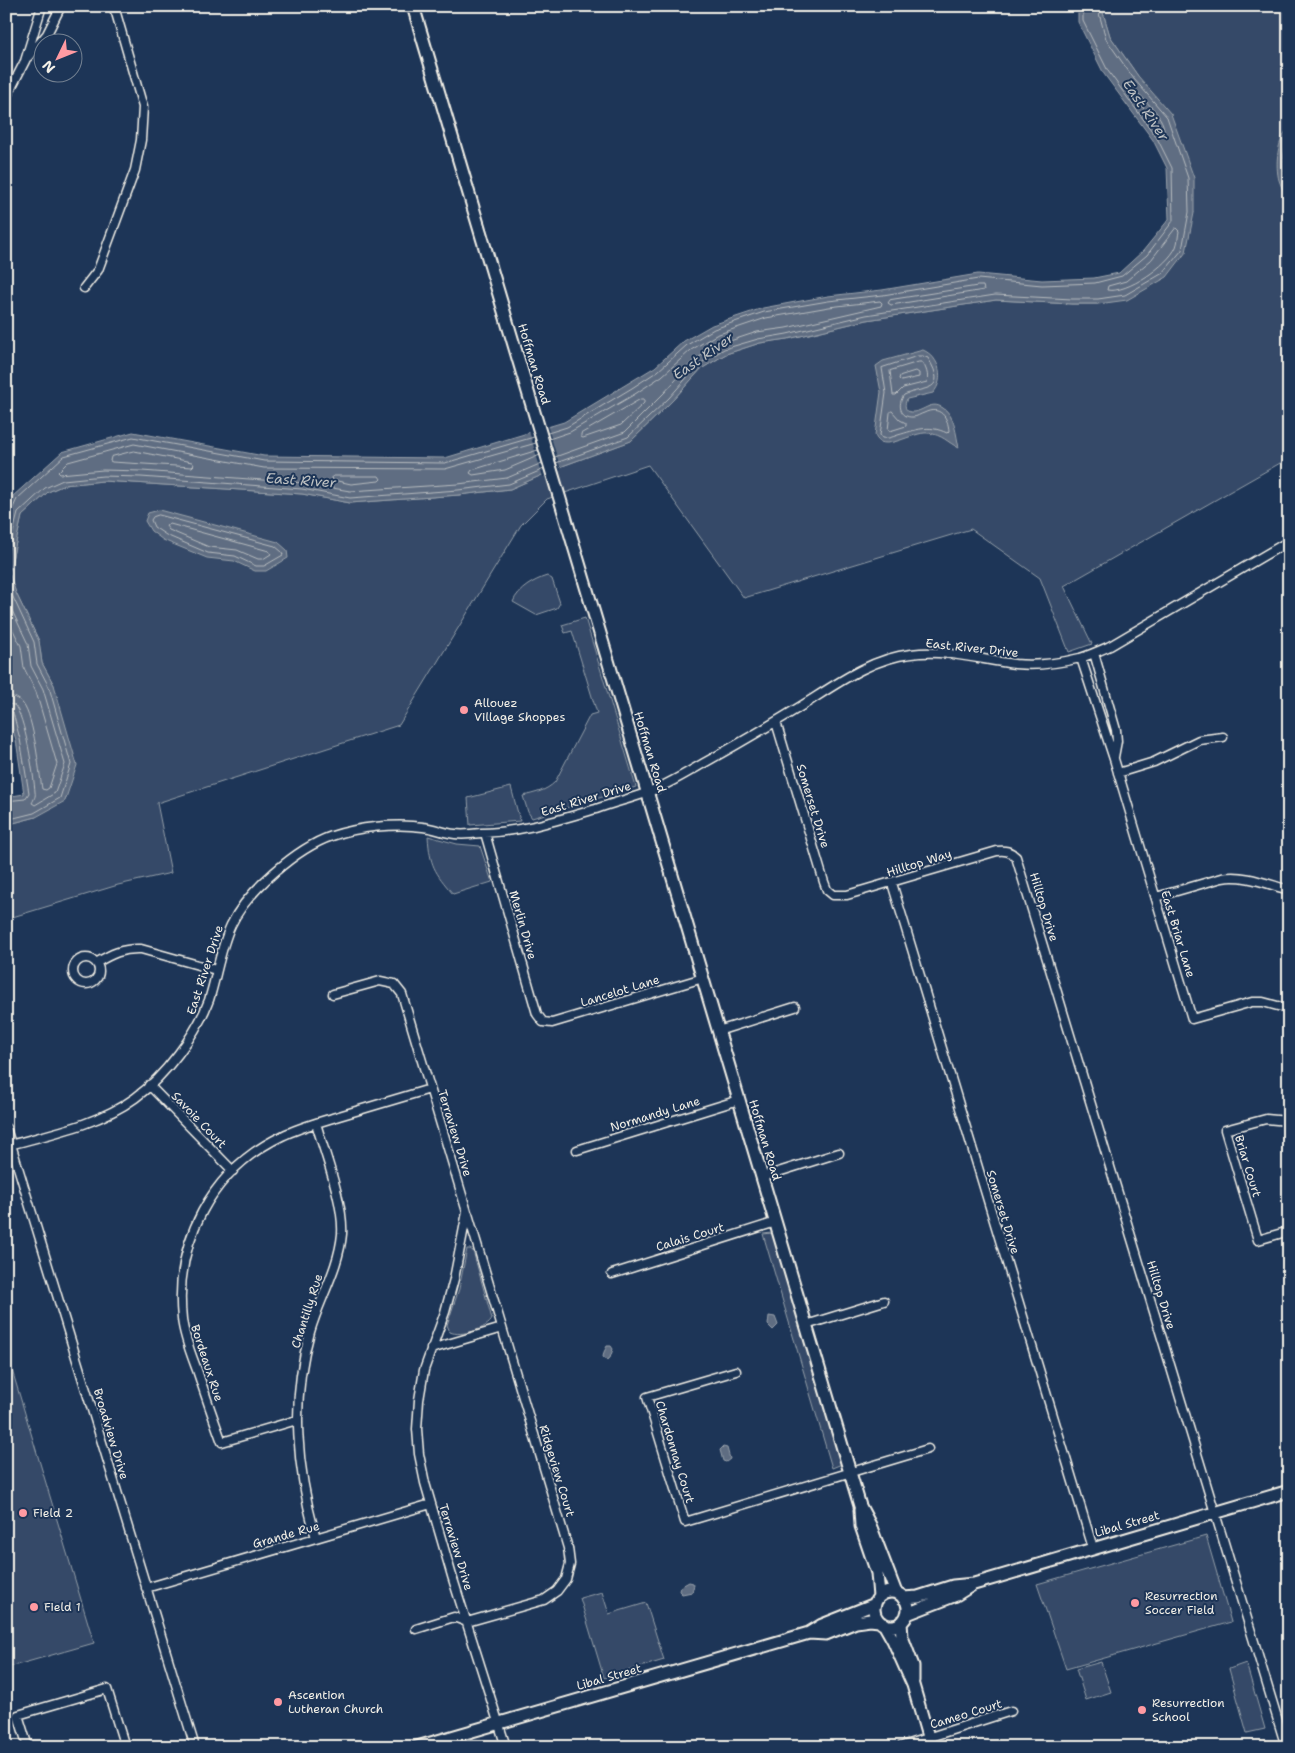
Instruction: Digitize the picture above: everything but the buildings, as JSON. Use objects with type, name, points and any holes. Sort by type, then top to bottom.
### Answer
[{"type":"street","points":[[26,61],[42,6]]},
{"type":"street","points":[[6,98],[26,61],[47,34],[61,6]]},
{"type":"street","points":[[84,288],[98,270],[136,170],[142,132],[143,107],[116,13],[112,6]]},
{"type":"street","name":"Hoffman Road","points":[[413,6],[860,1506],[900,1595]]},
{"type":"street","name":"East River Drive","points":[[9,1145],[104,1116],[135,1098],[149,1085],[182,1050],[197,1027],[209,999],[231,924],[243,905],[281,866],[331,836],[398,825],[425,827],[454,834],[510,832],[551,823],[647,792],[668,783],[776,722],[851,675],[881,661],[912,653],[946,654],[1015,664],[1037,664],[1081,658],[1110,646],[1289,541]]},
{"type":"street","name":"East Briar Lane","points":[[1094,653],[1116,730],[1117,741],[1114,759]]},
{"type":"street","name":"East Briar Lane","points":[[1081,658],[1114,759],[1192,1019],[1247,1003],[1258,1002],[1289,1009]]},
{"type":"street","name":"Somerset Drive","points":[[776,722],[824,882],[827,890],[833,895]]},
{"type":"street","points":[[1118,773],[1154,762],[1198,740],[1223,737]]},
{"type":"street","name":"Merlin Drive","points":[[485,833],[537,1014],[543,1022]]},
{"type":"street","name":"Hilltop Way","points":[[833,895],[847,895],[997,851],[1011,852]]},
{"type":"street","name":"Hilltop Drive","points":[[1011,852],[1019,863],[1286,1747]]},
{"type":"street","points":[[1156,897],[1234,876],[1289,890]]},
{"type":"street","name":"Somerset Drive","points":[[892,882],[1093,1548]]},
{"type":"street","points":[[96,964],[119,951],[130,948],[141,949],[216,970]]},
{"type":"street","name":"Lancelot Lane","points":[[543,1022],[552,1023],[703,978]]},
{"type":"street","name":"Terraview Drive","points":[[333,994],[380,981],[394,984],[402,994],[467,1212],[454,1279],[445,1312],[424,1370],[417,1429],[420,1454],[431,1504],[506,1747]]},
{"type":"street","points":[[718,1031],[795,1007]]},
{"type":"street","name":"Savoie Court","points":[[149,1085],[232,1171]]},
{"type":"street","name":"Bordeaux Rue","points":[[298,1420],[222,1442],[187,1343],[182,1320],[181,1289],[185,1255],[194,1229],[203,1210],[219,1186],[232,1171],[268,1143],[283,1135],[316,1123],[430,1089]]},
{"type":"street","name":"Normandy Lane","points":[[577,1150],[739,1100]]},
{"type":"street","name":"Briar Court","points":[[1288,1121],[1266,1119],[1225,1130],[1258,1240],[1289,1231]]},
{"type":"street","name":"Chantilly Rue","points":[[316,1123],[341,1209],[342,1235],[335,1262],[310,1332],[298,1400],[300,1468],[306,1503],[316,1538]]},
{"type":"street","name":"Broadview Drive","points":[[6,1128],[9,1145],[195,1747]]},
{"type":"street","points":[[762,1177],[839,1154]]},
{"type":"street","name":"Ridgeview Court","points":[[416,1629],[454,1617],[467,1622],[544,1600],[558,1591],[566,1578],[570,1564],[568,1548],[467,1212]]},
{"type":"street","name":"Calais Court","points":[[612,1274],[776,1222]]},
{"type":"street","points":[[806,1325],[884,1301]]},
{"type":"street","points":[[431,1349],[502,1328]]},
{"type":"street","name":"Chardonnay Court","points":[[736,1371],[647,1397],[684,1522],[850,1473]]},
{"type":"street","points":[[850,1473],[928,1449]]},
{"type":"street","name":"Libal Street","points":[[900,1595],[918,1597],[954,1586],[974,1584],[1289,1491]]},
{"type":"street","name":"Grande Rue","points":[[146,1588],[431,1504]]},
{"type":"street","name":"Hoffman Road","points":[[860,1506],[861,1526],[877,1573],[877,1600]]},
{"type":"street","name":"Libal Street","points":[[904,1618],[974,1584]]},
{"type":"street","points":[[913,1685],[913,1666],[902,1637],[907,1605],[900,1595],[887,1592],[877,1600],[874,1614],[893,1640],[913,1685],[929,1742]]},
{"type":"street","name":"Libal Street","points":[[417,1747],[809,1633],[822,1625],[877,1600]]},
{"type":"street","points":[[882,1623],[893,1626],[904,1618]]},
{"type":"street","name":"Libal Street","points":[[809,1633],[826,1634],[856,1622],[870,1620],[882,1623]]},
{"type":"street","points":[[28,1747],[18,1715],[106,1688],[125,1747]]},
{"type":"street","name":"Cameo Court","points":[[899,1747],[929,1742],[1011,1711]]},
{"type":"shaded area","points":[[1101,6],[1289,6],[1289,458],[1064,586],[1092,644],[1069,652],[1040,578],[971,529],[744,598],[648,465],[547,499],[521,525],[399,725],[157,803],[171,873],[118,885],[6,919],[6,825],[36,817],[54,685],[42,663],[39,641],[16,593],[9,573],[22,516],[48,492],[64,485],[103,481],[302,494],[350,503],[459,495],[510,489],[565,465],[631,441],[672,401],[701,369],[726,354],[760,343],[788,339],[867,320],[996,300],[1098,304],[1194,213],[1138,76],[1110,36]]},
{"type":"shaded area","points":[[547,576],[552,579],[560,603],[557,608],[536,615],[513,602],[515,597],[527,586]]},
{"type":"shaded area","points":[[585,618],[636,787],[532,818],[523,796],[544,790],[555,782],[590,715],[597,713],[572,631],[565,633],[562,625]]},
{"type":"shaded area","points":[[511,787],[520,821],[470,825],[468,798]]},
{"type":"shaded area","points":[[428,836],[457,844],[480,846],[492,882],[453,894],[434,868]]},
{"type":"shaded area","points":[[772,1233],[842,1464],[832,1468],[763,1234]]},
{"type":"shaded area","points":[[467,1249],[473,1251],[492,1319],[480,1329],[467,1333],[455,1333],[450,1332],[447,1325],[459,1289]]},
{"type":"shaded area","points":[[6,1350],[94,1643],[6,1668]]},
{"type":"shaded area","name":"Resurrection Soccer Field","points":[[1206,1536],[1231,1622],[1066,1669],[1037,1584]]},
{"type":"shaded area","points":[[602,1592],[609,1614],[646,1603],[664,1660],[604,1678],[580,1598]]},
{"type":"shaded area","points":[[1101,1662],[1111,1692],[1086,1700],[1076,1669]]},
{"type":"shaded area","points":[[1246,1663],[1265,1729],[1247,1733],[1229,1669]]},
{"type":"water","name":"East River","points":[[1078,6],[1101,6],[1110,36],[1138,76],[1171,114],[1194,178],[1194,213],[1186,252],[1167,277],[1127,300],[1098,304],[1072,304],[996,300],[867,320],[788,339],[760,343],[726,354],[701,369],[672,401],[631,441],[565,465],[510,489],[459,495],[350,503],[302,494],[103,481],[64,485],[48,492],[22,516],[9,573],[16,593],[39,641],[42,663],[54,685],[77,765],[65,801],[36,817],[6,825],[6,797],[24,794],[16,740],[6,707],[6,512],[13,496],[62,452],[133,432],[264,456],[445,458],[564,422],[655,367],[684,341],[712,325],[763,308],[828,296],[882,290],[978,274],[1042,280],[1094,278],[1119,273],[1143,251],[1169,219],[1167,168],[1153,140],[1104,74],[1078,22]]},
{"type":"water","points":[[1289,128],[1289,202],[1280,183],[1277,167],[1282,138]]},
{"type":"water","points":[[923,350],[929,353],[937,363],[940,376],[939,382],[933,393],[907,399],[905,403],[906,410],[913,412],[931,405],[943,408],[953,420],[959,448],[941,437],[928,433],[922,433],[890,443],[878,441],[875,435],[881,392],[876,366],[883,361]]},
{"type":"water","points":[[159,510],[278,542],[287,550],[288,558],[266,571],[255,571],[234,561],[207,558],[163,540],[151,531],[145,521],[148,513]]},
{"type":"water","points":[[769,1316],[775,1317],[778,1325],[773,1330],[768,1325]]},
{"type":"water","points":[[607,1346],[611,1346],[613,1349],[610,1358],[607,1360],[603,1357]]},
{"type":"water","points":[[723,1447],[727,1448],[730,1459],[726,1462],[723,1461],[720,1450]]},
{"type":"water","points":[[689,1582],[694,1585],[692,1592],[682,1594],[679,1591],[680,1587]]},
{"type":"pier","points":[[547,425],[561,470],[543,477],[529,431]]},
{"type":"place","name":"Allouez Village Shoppes","points":[[464,710]]},
{"type":"place","name":"Field 2","points":[[23,1513]]},
{"type":"place","name":"Resurrection Soccer Field","points":[[1135,1603]]},
{"type":"place","name":"Field 1","points":[[34,1607]]},
{"type":"place","name":"Ascention Lutheran Church","points":[[278,1702]]},
{"type":"place","name":"Resurrection School","points":[[1142,1710]]}]
